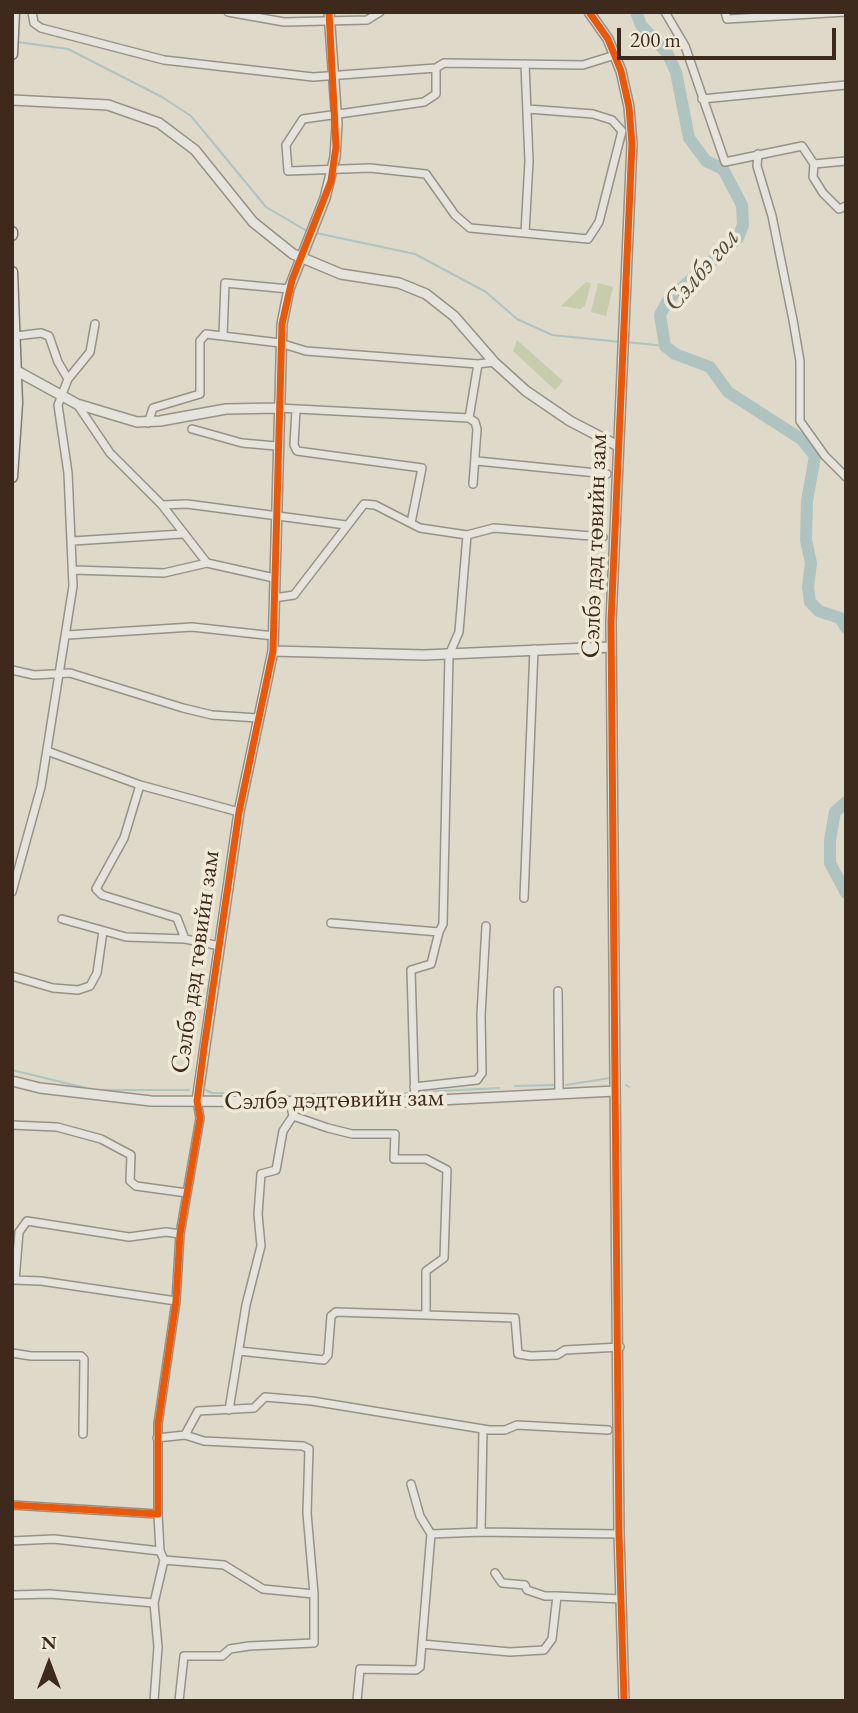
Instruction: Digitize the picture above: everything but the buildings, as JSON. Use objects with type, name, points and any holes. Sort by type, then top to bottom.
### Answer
[{"type":"main road","points":[[13,52],[14,12]]},
{"type":"main road","points":[[12,272],[17,371],[12,477]]},
{"type":"street","points":[[32,12],[34,23],[41,28],[164,60],[262,73],[333,77],[359,72],[436,68],[444,63],[583,65],[615,55]]},
{"type":"street","points":[[228,12],[284,23],[329,17],[369,20],[380,12]]},
{"type":"street","name":"Сэлбэ дэд төвийн зам","points":[[589,12],[615,55],[629,107],[632,144],[611,647],[624,1701]]},
{"type":"street","points":[[665,12],[685,46],[725,162],[802,146],[814,164],[813,177],[823,193],[839,209],[846,206]]},
{"type":"street","points":[[725,12],[727,19],[846,12]]},
{"type":"street","points":[[302,254],[333,169],[336,113],[329,17]]},
{"type":"street","points":[[524,233],[529,179],[525,64]]},
{"type":"street","points":[[436,68],[436,94],[424,102],[303,119],[286,145],[288,171],[378,168],[426,174],[455,215],[470,228],[588,239],[599,222],[622,131],[612,120],[593,114],[528,109]]},
{"type":"street","points":[[702,99],[846,85]]},
{"type":"street","name":"Сэлбэ дэд төвийн зам","points":[[12,100],[108,105],[159,123],[200,156],[263,231],[341,274],[399,283],[426,294],[454,316],[494,362],[545,405],[618,446]]},
{"type":"street","points":[[758,154],[757,166],[772,216],[800,361],[800,421],[825,456],[846,477]]},
{"type":"street","points":[[814,164],[846,161]]},
{"type":"street","name":"Сэлбэ дэд төвийн зам","points":[[197,1101],[239,812],[273,651],[280,343],[289,289],[302,254]]},
{"type":"street","points":[[223,335],[225,283],[289,289]]},
{"type":"street","points":[[12,892],[41,787],[67,635],[74,570],[67,465],[58,405],[68,379],[90,352],[95,324]]},
{"type":"street","points":[[16,336],[41,332],[49,336],[58,362],[68,379]]},
{"type":"street","points":[[148,423],[153,408],[200,395],[200,341],[206,334],[280,343],[306,351],[494,362]]},
{"type":"street","points":[[469,418],[478,363]]},
{"type":"street","points":[[17,371],[76,404],[123,419],[148,423],[226,409],[278,408],[469,418],[475,422],[478,429],[473,484]]},
{"type":"street","points":[[76,404],[120,466],[162,505],[207,563]]},
{"type":"street","points":[[296,409],[294,445],[297,451],[422,468],[411,523]]},
{"type":"street","points":[[192,429],[242,443],[276,446]]},
{"type":"street","points":[[477,461],[607,474]]},
{"type":"street","points":[[274,598],[294,594],[356,512],[368,503],[431,531],[467,535],[494,528],[603,537]]},
{"type":"street","points":[[162,505],[187,504],[346,525]]},
{"type":"street","points":[[73,541],[183,534]]},
{"type":"street","points":[[415,1102],[411,970],[430,964],[445,910],[445,732],[449,655],[459,632],[467,535]]},
{"type":"street","points":[[74,570],[164,573],[207,563],[274,578]]},
{"type":"street","points":[[67,635],[192,627],[274,636]]},
{"type":"street","name":"Сэлбэ дэд төвийн зам","points":[[273,651],[449,655],[611,647]]},
{"type":"street","points":[[524,898],[534,649]]},
{"type":"street","points":[[12,670],[34,675],[60,672],[212,715],[258,718]]},
{"type":"street","points":[[47,751],[140,785],[239,812]]},
{"type":"street","points":[[140,785],[124,838],[96,889],[109,897],[177,918],[185,939]]},
{"type":"street","points":[[62,919],[136,938],[185,939],[220,946]]},
{"type":"street","points":[[331,923],[439,932]]},
{"type":"street","points":[[414,1087],[477,1080],[482,1073],[481,1015],[486,926]]},
{"type":"street","points":[[12,976],[53,988],[78,990],[90,986],[97,973],[103,931]]},
{"type":"street","points":[[558,991],[558,1093]]},
{"type":"street","name":"Сэлбэ дэдтөвийн зам","points":[[12,1081],[40,1088],[103,1096],[197,1101],[415,1102],[615,1091]]},
{"type":"street","points":[[154,1701],[158,1647],[154,1603],[164,1560],[160,1551],[157,1438],[163,1378],[176,1301],[180,1234],[200,1118],[197,1101]]},
{"type":"street","points":[[229,1410],[261,1246],[258,1214],[261,1174],[276,1170],[283,1131],[293,1116],[290,1102]]},
{"type":"street","points":[[293,1116],[352,1134],[395,1134],[394,1158],[426,1159],[447,1170],[443,1258],[426,1271],[426,1314]]},
{"type":"street","points":[[12,1125],[57,1127],[101,1139],[131,1155],[130,1181],[136,1186],[187,1193]]},
{"type":"street","points":[[176,1301],[41,1281],[13,1280],[19,1232],[27,1221],[129,1237],[166,1232],[180,1234]]},
{"type":"street","points":[[239,1351],[324,1360],[328,1355],[331,1316],[336,1312],[515,1318],[518,1354],[531,1356],[557,1355],[565,1350],[620,1347]]},
{"type":"street","points":[[12,1361],[13,1353],[31,1356],[81,1356],[84,1359],[83,1434]]},
{"type":"street","points":[[185,1435],[198,1411],[254,1408],[265,1397],[483,1429],[505,1430],[517,1425],[608,1430]]},
{"type":"street","points":[[481,1532],[483,1429]]},
{"type":"street","points":[[157,1438],[185,1435],[204,1441],[303,1446],[309,1449],[307,1513],[314,1594],[314,1643],[249,1646],[229,1649],[222,1656],[184,1656],[179,1701]]},
{"type":"street","points":[[358,1701],[359,1669],[417,1670],[420,1667],[431,1534],[419,1516],[411,1484]]},
{"type":"street","points":[[12,1504],[158,1514]]},
{"type":"street","points":[[431,1534],[620,1534]]},
{"type":"street","points":[[12,1541],[54,1539],[160,1551]]},
{"type":"street","points":[[164,1560],[224,1565],[264,1589],[314,1594]]},
{"type":"street","points":[[495,1573],[502,1583],[525,1585],[527,1590],[545,1596],[621,1599]]},
{"type":"street","points":[[12,1595],[50,1594],[154,1603]]},
{"type":"street","points":[[422,1644],[510,1652],[544,1650],[552,1639],[556,1596]]},
{"type":"green space","points":[[586,282],[591,283],[585,306],[580,309],[561,306]]},
{"type":"green space","points":[[598,283],[613,287],[606,316],[591,312]]},
{"type":"green space","points":[[517,340],[563,381],[555,390],[513,351]]},
{"type":"waterway","name":"Сэлбэ гол","points":[[636,12],[641,25],[667,53],[676,72],[689,138],[706,161],[723,169],[742,205],[743,225],[738,238],[668,300],[660,315],[665,346],[675,354],[710,367],[728,392],[801,439],[815,456],[807,501],[806,540],[811,563],[808,587],[810,602],[819,611],[840,618],[846,628]]},
{"type":"waterway","points":[[17,42],[68,49],[162,97],[191,116],[266,207],[307,231]]},
{"type":"waterway","points":[[316,233],[415,254],[486,292],[517,319],[552,335],[621,342]]},
{"type":"waterway","points":[[626,342],[665,346]]},
{"type":"waterway","name":"Сэлбэ гол","points":[[846,802],[835,812],[830,840],[830,863],[846,893]]},
{"type":"waterway","points":[[12,1070],[86,1088]]},
{"type":"waterway","points":[[566,1085],[610,1078]]},
{"type":"waterway","points":[[515,1086],[555,1085]]},
{"type":"waterway","points":[[421,1092],[499,1088]]},
{"type":"waterway","points":[[104,1090],[189,1090]]},
{"type":"waterway","points":[[206,1090],[212,1093],[235,1093]]},
{"type":"waterway","points":[[307,1094],[411,1093]]},
{"type":"cycle path","points":[[12,1505],[158,1514],[158,1424],[176,1301],[180,1234],[200,1118],[197,1101],[204,1048],[239,812],[273,651],[282,324],[292,280],[331,181],[336,147],[329,12]]},
{"type":"cycle path","points":[[589,12],[608,39],[621,71],[629,107],[632,144],[611,622],[619,1534],[624,1701]]}]
